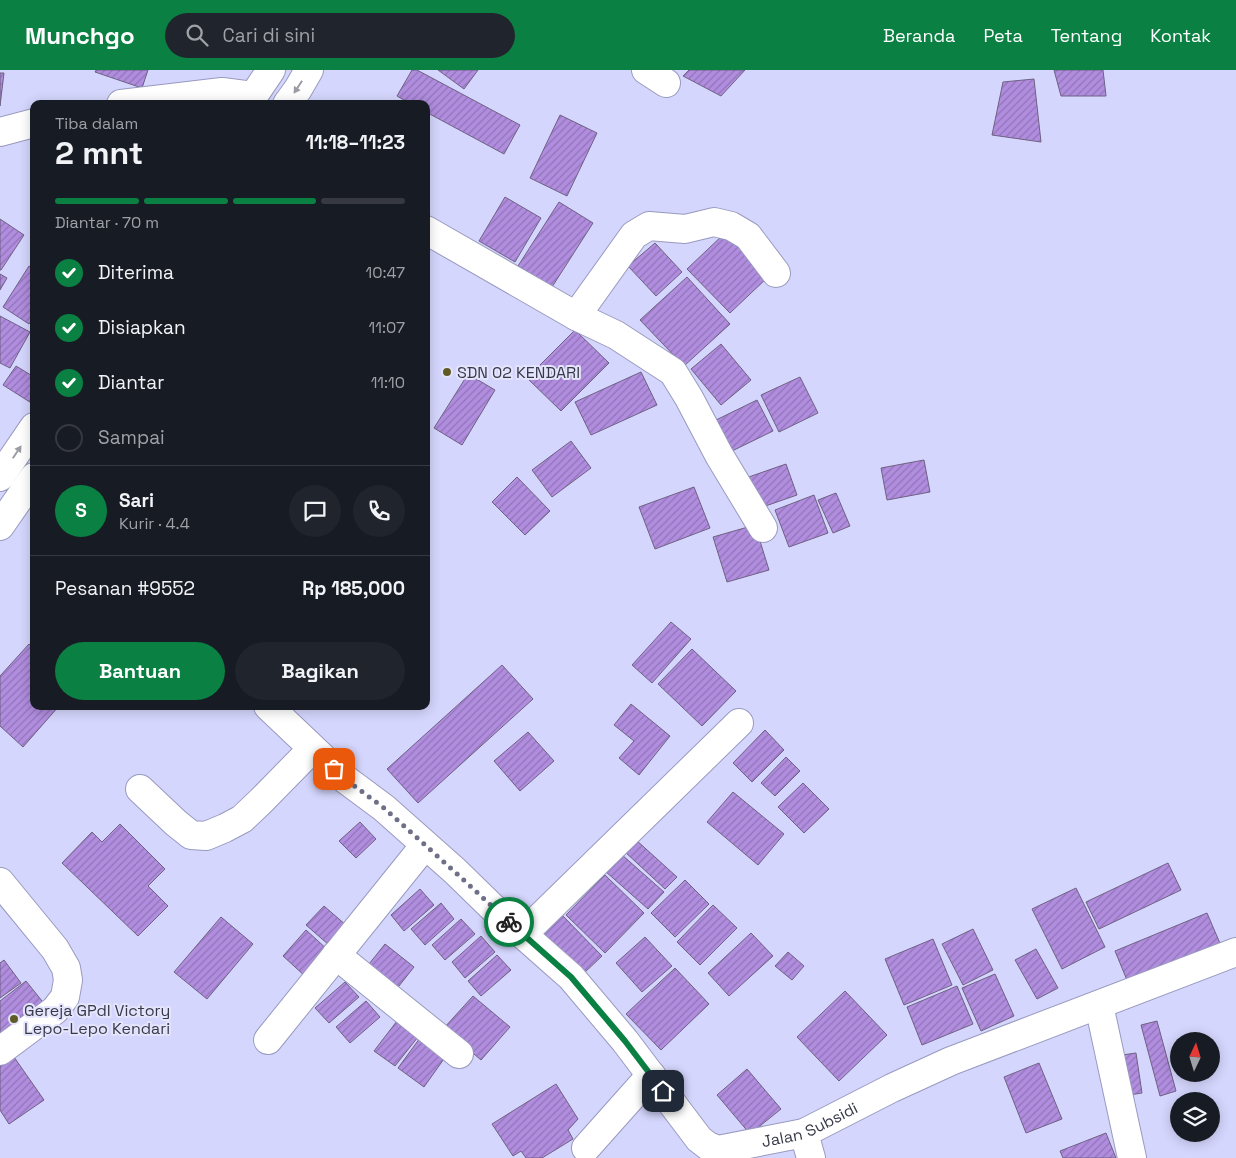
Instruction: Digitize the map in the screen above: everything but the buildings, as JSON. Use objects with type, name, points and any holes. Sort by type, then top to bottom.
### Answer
[{"type":"main road","points":[[155,100],[222,92],[250,100],[271,70]]},
{"type":"main road","points":[[290,100],[309,70]]},
{"type":"main road","points":[[0,132],[30,124]]},
{"type":"main road","points":[[576,316],[634,235],[649,226],[685,229],[714,222],[731,226],[748,236],[776,273]]},
{"type":"main road","points":[[430,232],[576,316],[616,335],[673,372],[689,398],[718,455],[763,528]]},
{"type":"main road","points":[[0,477],[30,433]]},
{"type":"main road","points":[[0,526],[30,485]]},
{"type":"main road","name":"Jalan Subsidi","points":[[272,710],[345,779],[384,808],[571,977],[625,1041],[689,1127],[708,1146],[718,1150],[807,1145],[892,1088],[951,1061],[1236,952]]},
{"type":"main road","points":[[523,934],[739,723]]},
{"type":"main road","points":[[140,789],[191,835],[206,836],[242,818],[312,749]]},
{"type":"main road","points":[[268,1040],[425,845]]},
{"type":"main road","points":[[0,882],[55,949],[66,968],[68,980],[65,997],[55,1010],[0,1051]]},
{"type":"main road","points":[[336,955],[459,1054]]},
{"type":"main road","points":[[1099,1005],[1132,1158]]},
{"type":"main road","points":[[586,1148],[651,1076]]},
{"type":"way so far","points":[[334,769],[384,808],[509,922]]},
{"type":"place","name":"SDN 02 KENDARI","points":[[447,372]]},
{"type":"place","name":"Gereja GPdI Victory Lepo-Lepo Kendari","points":[[14,1019]]},
{"type":"route","points":[[509,922],[571,977],[600,1010],[663,1091]]}]
